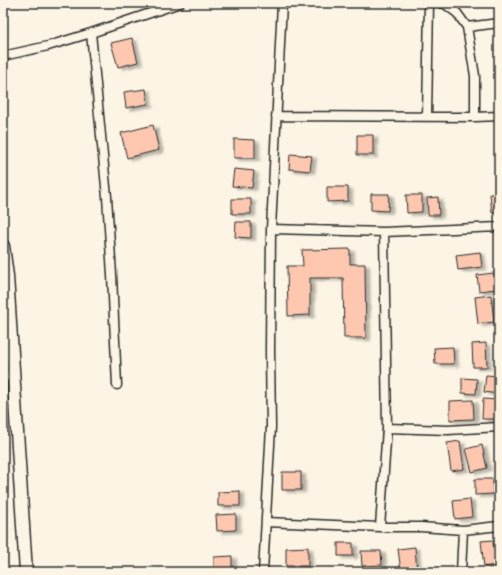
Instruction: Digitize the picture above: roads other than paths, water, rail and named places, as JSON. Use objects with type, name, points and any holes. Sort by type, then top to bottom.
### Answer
[{"type":"main road","points":[[3,246],[7,276],[8,376],[26,572]]},
{"type":"street","points":[[3,56],[48,46],[180,3]]},
{"type":"street","points":[[262,572],[271,427],[271,229],[282,3]]},
{"type":"street","points":[[427,116],[429,3]]},
{"type":"street","points":[[440,3],[445,4],[457,13],[467,28],[474,76],[476,117]]},
{"type":"street","points":[[467,28],[499,23]]},
{"type":"street","points":[[91,33],[107,197],[117,385]]},
{"type":"street","points":[[276,116],[499,116]]},
{"type":"street","points":[[271,229],[384,232],[499,227]]},
{"type":"street","points":[[380,527],[387,428],[384,232]]},
{"type":"street","points":[[387,428],[448,430],[499,427]]},
{"type":"street","points":[[266,522],[380,527],[421,527],[463,530],[499,526]]},
{"type":"street","points":[[461,572],[463,530]]}]
